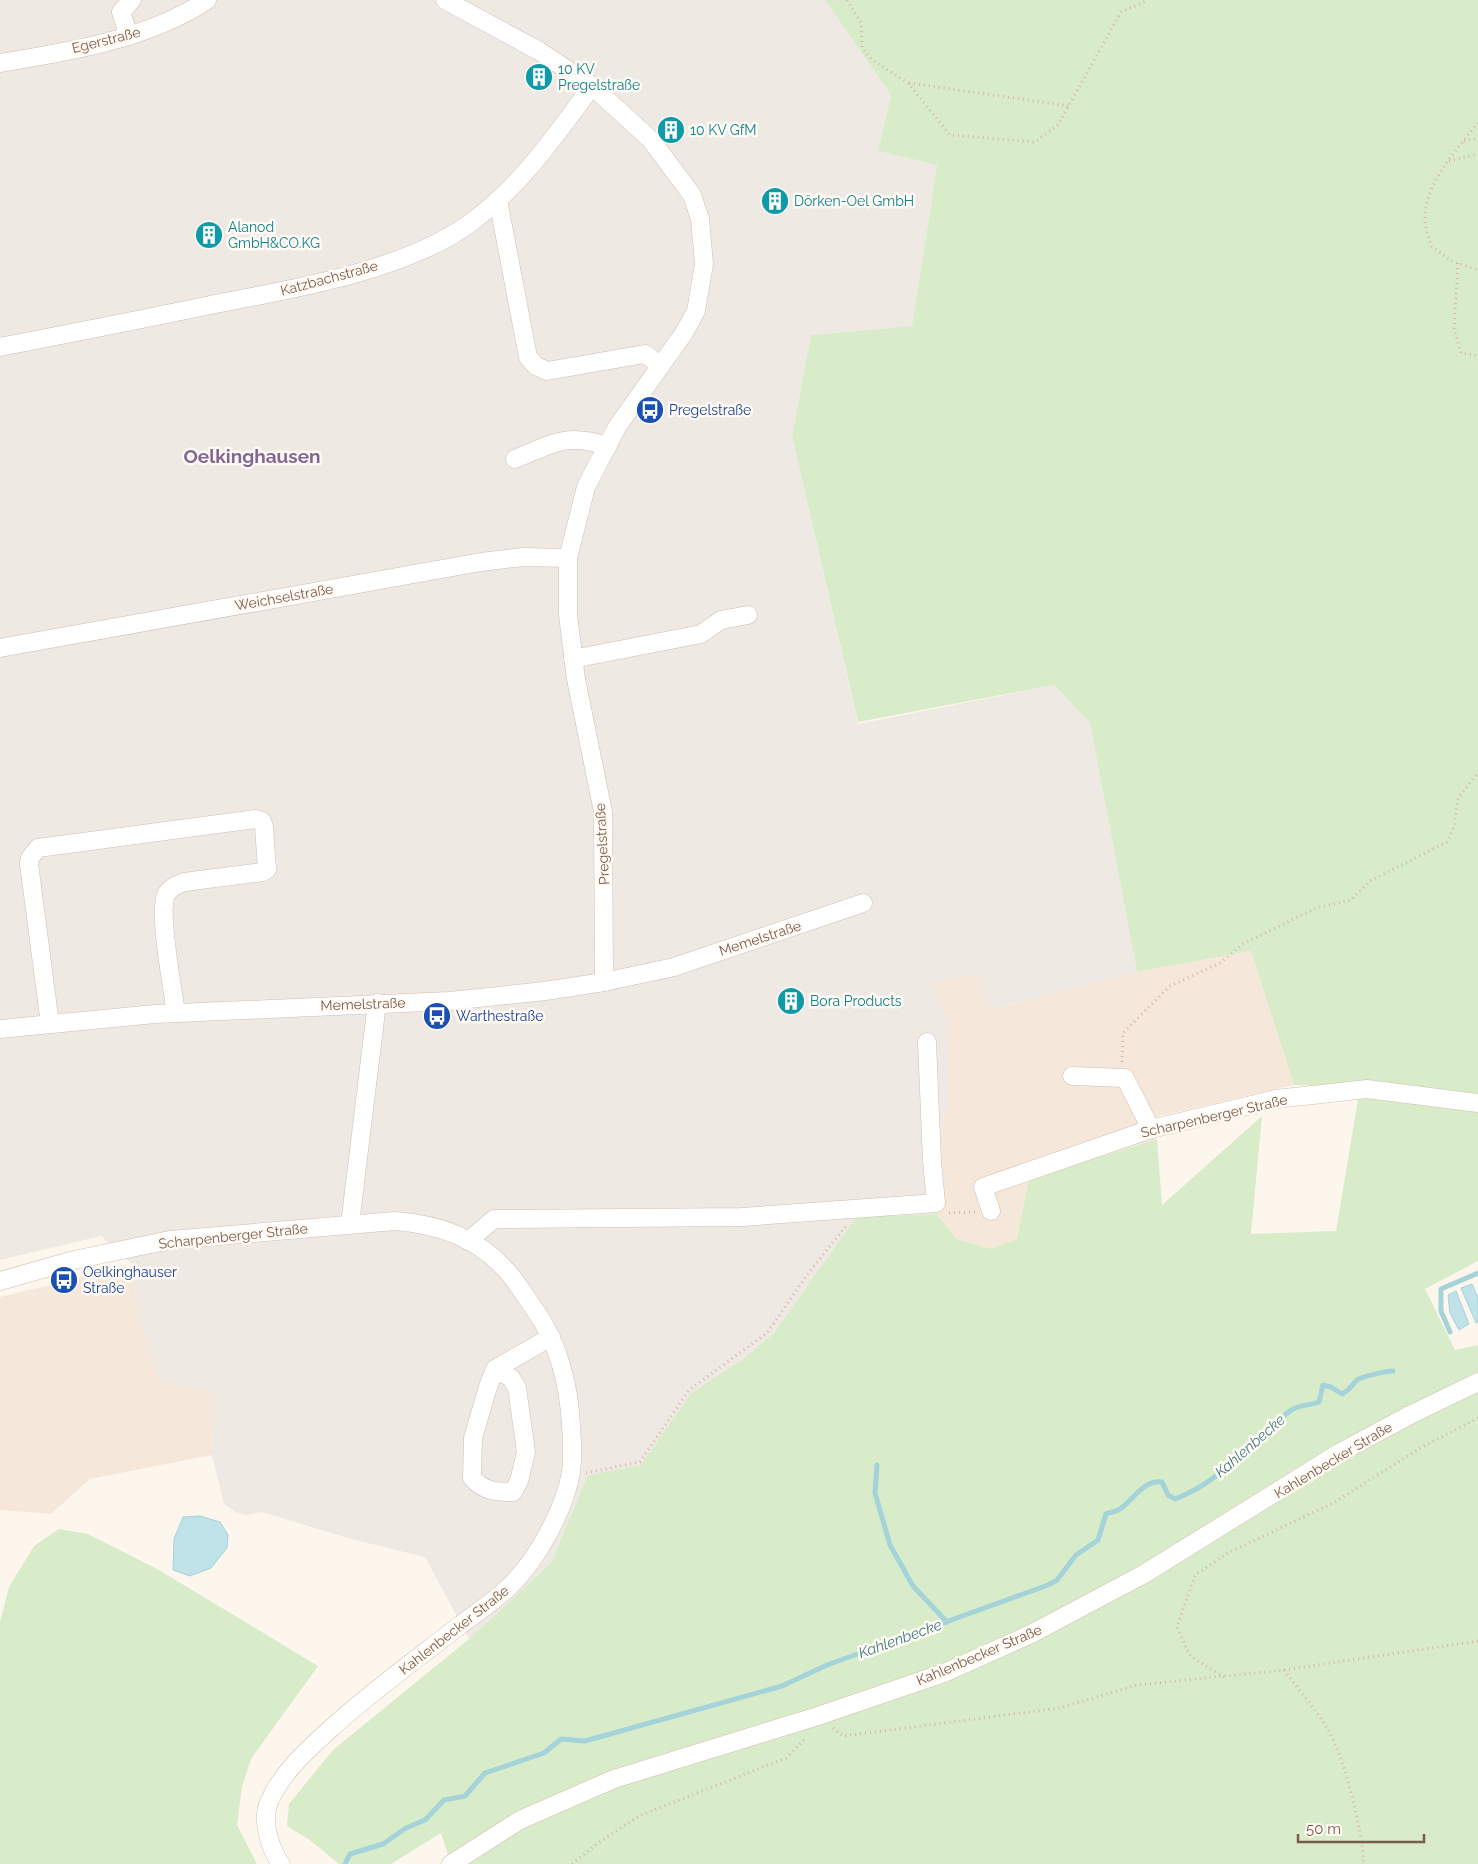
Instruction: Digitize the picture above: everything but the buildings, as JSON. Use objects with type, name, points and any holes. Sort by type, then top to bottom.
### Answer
[{"type":"street","points":[[129,36],[121,12],[132,0]]},
{"type":"street","name":"Egerstraße","points":[[0,63],[129,36],[165,24],[207,0]]},
{"type":"street","name":"Pregelstraße","points":[[445,0],[539,50],[592,86],[651,140],[661,152],[692,194],[700,219],[704,264],[696,311],[684,333],[632,405],[586,488],[568,558],[568,615],[573,659],[603,812],[604,982]]},
{"type":"street","name":"Katzbachstraße","points":[[0,347],[309,286],[388,262],[432,246],[472,222],[498,200],[538,159],[592,86]]},
{"type":"street","points":[[498,200],[528,357],[536,366],[547,371],[645,354],[661,366]]},
{"type":"street","points":[[515,459],[565,439],[587,440],[608,446]]},
{"type":"street","name":"Weichselstraße","points":[[0,648],[481,562],[524,557],[568,558]]},
{"type":"street","points":[[573,659],[702,634],[722,620],[748,616]]},
{"type":"street","points":[[50,1024],[29,864],[33,852],[38,848],[256,819],[262,821],[267,869],[263,872],[184,882],[168,892],[163,909],[176,1013]]},
{"type":"street","name":"Memelstraße","points":[[0,1029],[176,1013],[460,1000],[545,991],[604,982],[674,967],[863,903]]},
{"type":"street","points":[[350,1224],[377,1003]]},
{"type":"street","points":[[468,1241],[494,1219],[742,1217],[936,1203],[932,1161],[927,1042]]},
{"type":"street","points":[[1072,1076],[1125,1078],[1151,1128]]},
{"type":"street","name":"Scharpenberger Straße","points":[[991,1211],[983,1187],[1151,1128],[1276,1099],[1367,1090],[1478,1103]]},
{"type":"street","name":"Kahlenbecker Straße","points":[[281,1864],[267,1832],[268,1804],[286,1773],[347,1713],[511,1586],[544,1542],[564,1498],[571,1472],[570,1406],[551,1337],[543,1320],[504,1267],[455,1233],[422,1223],[395,1221],[350,1224]]},
{"type":"street","name":"Scharpenberger Straße","points":[[0,1281],[74,1260],[170,1240],[350,1224]]},
{"type":"street","points":[[496,1370],[511,1378],[517,1388],[526,1452],[519,1481],[513,1492],[497,1492],[481,1488],[472,1478],[473,1438],[488,1387],[496,1370],[551,1337]]},
{"type":"street","name":"Kahlenbecker Straße","points":[[452,1864],[520,1820],[614,1779],[818,1716],[944,1673],[1031,1634],[1144,1574],[1340,1453],[1410,1414],[1478,1382]]},
{"type":"path","points":[[848,0],[861,23],[862,48],[872,60],[908,83],[950,135],[1036,142],[1058,125],[1121,12],[1148,0]]},
{"type":"path","points":[[908,83],[1070,106]]},
{"type":"path","points":[[1478,123],[1439,175],[1428,199],[1424,220],[1431,246],[1458,263],[1478,270]]},
{"type":"path","points":[[1463,141],[1478,138]]},
{"type":"path","points":[[1450,160],[1478,154]]},
{"type":"path","points":[[1458,263],[1454,329],[1461,353],[1478,356]]},
{"type":"path","points":[[1125,1078],[1121,1057],[1124,1034],[1170,986],[1220,964],[1243,944],[1316,908],[1352,900],[1370,881],[1447,842],[1454,827],[1458,798],[1478,773]]},
{"type":"path","points":[[942,1213],[991,1211]]},
{"type":"path","points":[[571,1472],[586,1473],[640,1462],[689,1390],[767,1333],[806,1275],[848,1223]]},
{"type":"path","points":[[1224,1677],[1190,1656],[1177,1627],[1195,1575],[1228,1553],[1335,1502],[1422,1447],[1478,1418]]},
{"type":"path","points":[[572,1864],[601,1841],[639,1816],[786,1758],[804,1742],[818,1716],[843,1736],[1060,1708],[1137,1686],[1284,1670],[1478,1641]]},
{"type":"path","points":[[1284,1670],[1328,1728],[1346,1775],[1362,1838],[1364,1864]]},
{"type":"shaded area","points":[[0,0],[825,0],[891,95],[878,151],[937,165],[912,326],[811,335],[792,436],[858,724],[1054,685],[1090,723],[1137,972],[988,1010],[979,973],[931,983],[947,1018],[948,1104],[938,1152],[947,1178],[937,1214],[856,1217],[774,1333],[740,1361],[691,1393],[641,1465],[588,1475],[551,1563],[469,1639],[425,1557],[351,1539],[262,1512],[246,1515],[235,1512],[224,1504],[212,1455],[214,1390],[160,1384],[137,1310],[133,1265],[101,1236],[0,1260]]},
{"type":"shaded area","points":[[1251,951],[1294,1085],[1155,1117],[1157,1139],[1029,1179],[1017,1239],[992,1249],[956,1239],[937,1214],[947,1178],[938,1152],[948,1104],[931,983],[980,973],[989,1010],[1137,972]]},
{"type":"shaded area","points":[[133,1265],[137,1310],[214,1390],[212,1455],[90,1479],[51,1514],[0,1510],[0,1297]]},
{"type":"green space","points":[[825,0],[1478,0],[1478,1261],[1425,1289],[1455,1350],[1478,1345],[1478,1864],[451,1864],[441,1833],[391,1864],[339,1864],[310,1840],[287,1826],[289,1804],[333,1750],[469,1639],[551,1563],[588,1475],[641,1465],[691,1393],[740,1361],[774,1333],[856,1217],[937,1214],[956,1239],[992,1249],[1017,1239],[1029,1179],[1157,1139],[1162,1205],[1262,1116],[1251,1234],[1336,1231],[1360,1087],[1294,1085],[1251,951],[1137,972],[1090,723],[1054,685],[858,722],[792,436],[811,335],[912,326],[937,165],[878,151],[891,95]]},
{"type":"green space","points":[[59,1529],[88,1534],[159,1570],[318,1666],[251,1759],[242,1787],[237,1825],[257,1864],[0,1864],[0,1622],[9,1587],[34,1546]]},
{"type":"water","points":[[1472,1284],[1478,1298],[1478,1322],[1476,1323],[1461,1288]]},
{"type":"water","points":[[1456,1291],[1469,1324],[1459,1330],[1450,1313],[1448,1295]]},
{"type":"water","points":[[200,1516],[220,1522],[228,1535],[227,1548],[211,1568],[190,1576],[173,1570],[174,1539],[183,1517]]},
{"type":"waterway","name":"Kahlenbecke","points":[[1450,1332],[1441,1311],[1441,1289],[1478,1273]]},
{"type":"waterway","name":"Kahlenbecke","points":[[345,1864],[350,1854],[383,1844],[406,1828],[425,1820],[444,1800],[465,1796],[485,1773],[544,1753],[561,1739],[585,1741],[782,1686],[827,1665],[1048,1585],[1057,1580],[1076,1555],[1098,1540],[1106,1514],[1120,1509],[1144,1487],[1156,1482],[1162,1482],[1168,1495],[1175,1499],[1192,1492],[1236,1460],[1290,1411],[1297,1407],[1319,1402],[1323,1385],[1331,1387],[1342,1394],[1359,1379],[1393,1371]]},
{"type":"waterway","points":[[877,1465],[875,1493],[890,1545],[913,1586],[947,1622]]},
{"type":"place","name":"10 KV Pregelstraße","points":[[539,77]]},
{"type":"place","name":"10 KV GfM","points":[[671,130]]},
{"type":"place","name":"Dörken-Oel GmbH","points":[[775,201]]},
{"type":"place","name":"Alanod GmbH&CO.KG","points":[[209,235]]},
{"type":"place","name":"Pregelstraße","points":[[650,410]]},
{"type":"place","name":"Bora Products","points":[[791,1001]]},
{"type":"place","name":"Warthestraße","points":[[437,1016]]},
{"type":"place","name":"Oelkinghauser Straße","points":[[64,1280]]},
{"type":"district","name":"Oelkinghausen","points":[[252,456]]}]
